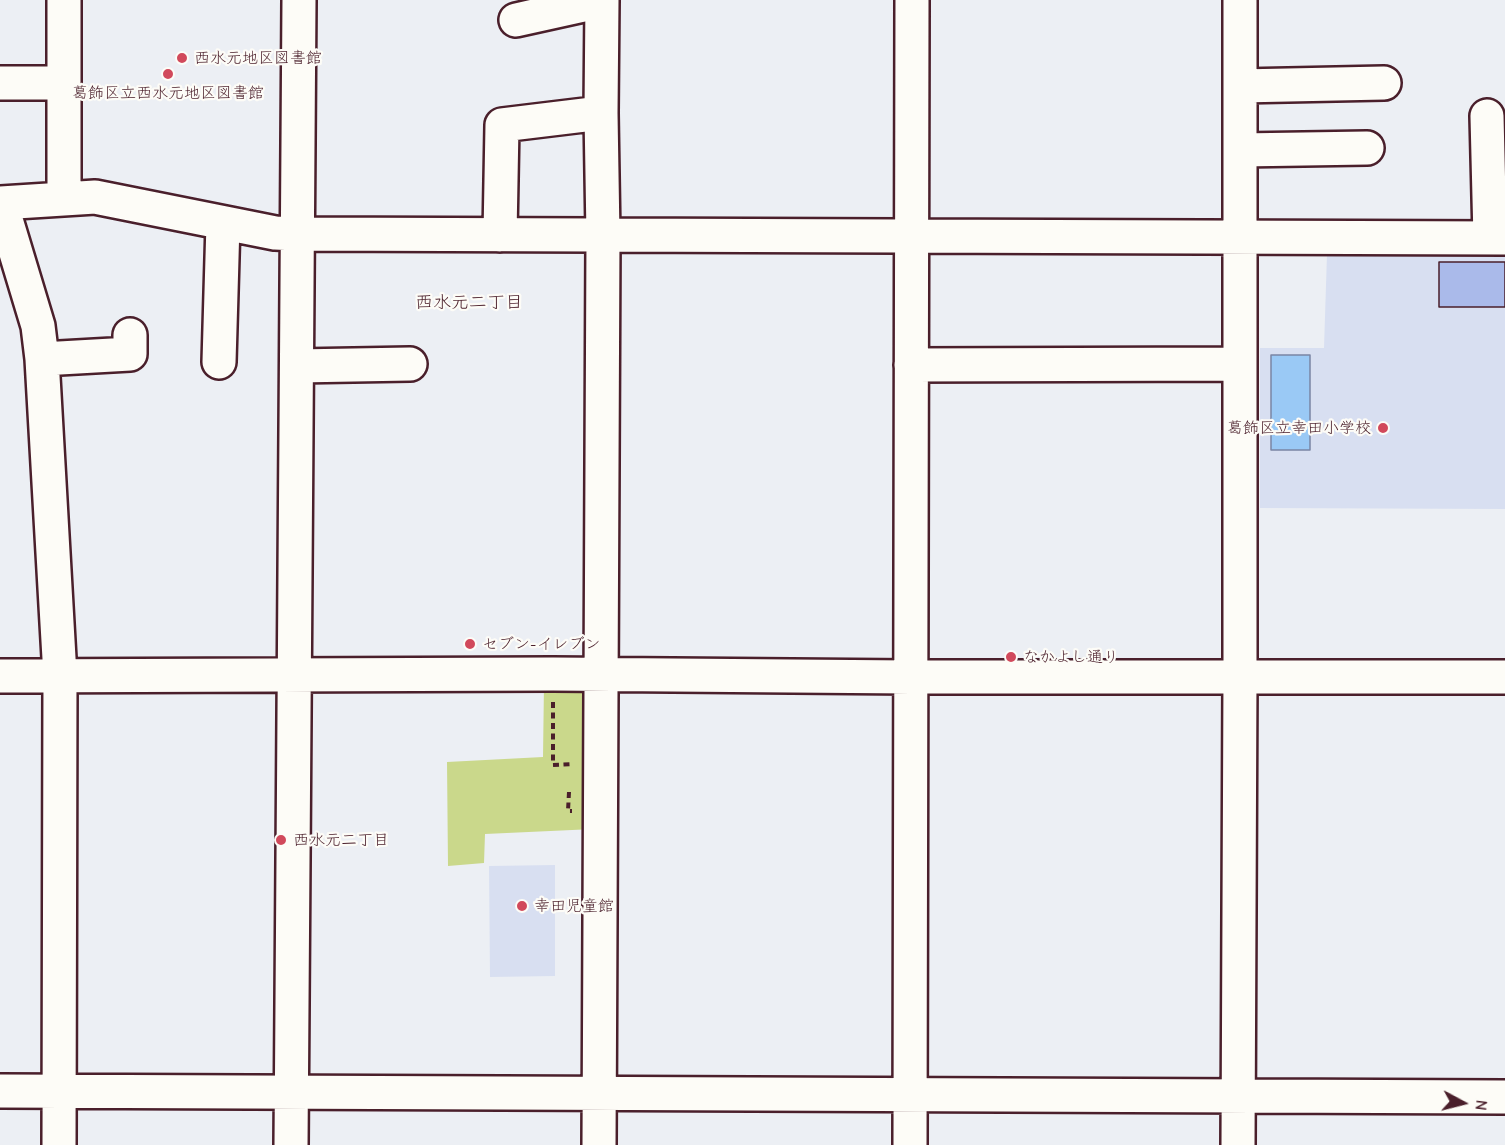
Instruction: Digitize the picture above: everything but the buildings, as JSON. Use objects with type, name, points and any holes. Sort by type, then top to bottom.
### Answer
[{"type":"street","points":[[64,0],[64,198]]},
{"type":"street","points":[[291,1145],[299,0]]},
{"type":"street","points":[[910,1145],[912,0]]},
{"type":"street","points":[[1238,1145],[1240,0]]},
{"type":"street","points":[[516,20],[602,1],[599,1145]]},
{"type":"street","points":[[0,83],[64,83]]},
{"type":"street","points":[[1240,86],[1384,83]]},
{"type":"street","points":[[500,235],[502,125],[601,113]]},
{"type":"street","points":[[59,1145],[60,676],[42,359],[38,326],[1,203],[95,197],[223,224],[275,233],[297,234],[1497,238],[1487,116]]},
{"type":"street","points":[[1240,150],[1367,148]]},
{"type":"street","points":[[219,362],[223,224]]},
{"type":"street","points":[[42,359],[130,354],[130,335]]},
{"type":"street","points":[[297,366],[410,364]]},
{"type":"street","points":[[912,365],[1239,364]]},
{"type":"street","points":[[0,675],[1505,677]]},
{"type":"street","points":[[0,1091],[1505,1097]]},
{"type":"path","points":[[553,674],[553,765],[601,763]]},
{"type":"shaded area","name":"葛飾区立幸田小学校","points":[[1327,254],[1505,254],[1505,509],[1260,508],[1260,348],[1324,348]]},
{"type":"shaded area","points":[[555,865],[555,976],[490,977],[489,866]]},
{"type":"green space","points":[[544,683],[594,683],[594,829],[485,834],[484,863],[448,866],[447,762],[543,757]]},
{"type":"water","points":[[1271,355],[1310,355],[1310,450],[1271,450]]},
{"type":"place","name":"西水元地区図書館","points":[[182,58]]},
{"type":"place","name":"葛飾区立西水元地区図書館","points":[[168,74]]},
{"type":"place","name":"葛飾区立幸田小学校","points":[[1383,428]]},
{"type":"place","name":"セブン-イレブン","points":[[470,644]]},
{"type":"place","name":"なかよし通り","points":[[1011,657]]},
{"type":"place","name":"西水元二丁目","points":[[281,840]]},
{"type":"place","name":"幸田児童館","points":[[522,906]]},
{"type":"district","name":"西水元二丁目","points":[[469,303]]}]
